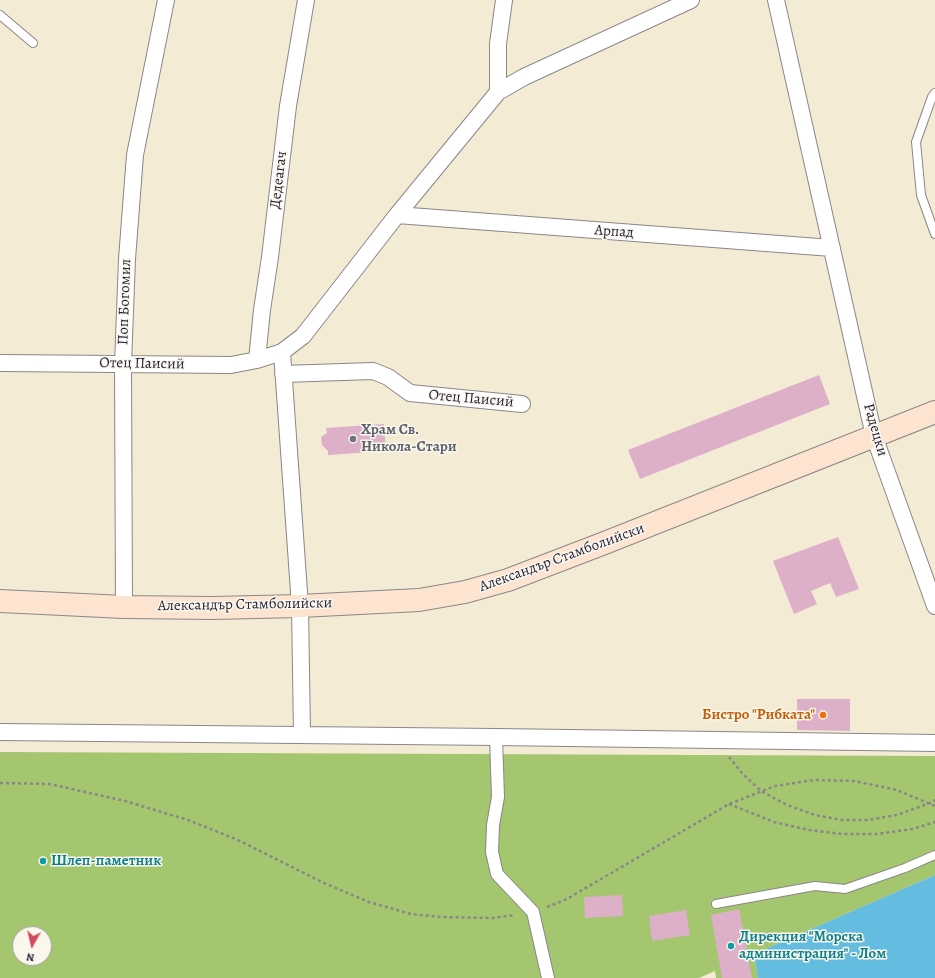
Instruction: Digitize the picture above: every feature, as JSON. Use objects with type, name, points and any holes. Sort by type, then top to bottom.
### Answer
[{"type":"main road","name":"Александър Стамболийски","points":[[0,601],[124,607],[212,608],[300,606],[418,600],[465,592],[508,580],[610,541],[935,412]]},
{"type":"street","name":"Поп Богомил","points":[[124,607],[123,364],[127,259],[135,155],[166,0]]},
{"type":"street","name":"Дедеагач","points":[[257,360],[288,106],[306,0]]},
{"type":"street","points":[[504,0],[498,44],[498,92],[524,77],[691,0]]},
{"type":"street","name":"Радецки","points":[[776,0],[874,436],[935,606]]},
{"type":"street","name":"Отец Паисий","points":[[0,363],[232,365],[257,360],[282,352],[303,336],[397,215],[498,92]]},
{"type":"street","name":"Арпад","points":[[397,215],[832,248]]},
{"type":"street","points":[[282,352],[300,606],[302,735]]},
{"type":"street","name":"Отец Паисий","points":[[283,374],[373,371],[388,377],[410,393],[522,404]]},
{"type":"street","points":[[0,732],[935,743]]},
{"type":"street","points":[[496,737],[498,797],[493,825],[492,852],[497,874],[533,912],[548,978]]},
{"type":"lane","points":[[0,15],[33,43]]},
{"type":"lane","points":[[935,93],[929,104],[916,142],[921,195],[935,234]]},
{"type":"lane","points":[[716,904],[815,886],[845,889],[905,868],[935,855]]},
{"type":"path","points":[[715,740],[742,773],[761,791],[787,805],[815,815],[842,820],[868,820],[897,815],[935,800]]},
{"type":"path","points":[[0,783],[50,784],[125,800],[188,820],[238,840],[324,883],[369,902],[411,914],[441,917],[492,918],[533,912],[567,899],[728,804],[774,786],[814,780],[854,781],[897,790],[935,806]]},
{"type":"path","points":[[728,804],[774,822],[809,830],[842,834],[884,833],[912,829],[935,822]]},
{"type":"green space","points":[[0,752],[935,756],[935,875],[754,954],[758,978],[716,978],[715,971],[699,978],[0,978]]},
{"type":"water","points":[[935,875],[935,978],[758,978],[754,954]]},
{"type":"building","points":[[819,375],[830,404],[640,479],[628,450]]},
{"type":"building","name":"Храм Св. Никола-Стари","points":[[384,424],[386,451],[328,455],[328,451],[322,445],[321,437],[327,433],[326,428]]},
{"type":"building","points":[[838,537],[859,589],[836,597],[830,583],[811,591],[817,604],[794,614],[773,561]]},
{"type":"building","name":"Бистро \"Рибката\"","points":[[797,699],[850,699],[850,731],[797,730]]},
{"type":"building","points":[[622,895],[623,916],[585,918],[584,897]]},
{"type":"building","name":"Дирекция \"Морска администрация\" - Лом","points":[[739,909],[752,978],[722,978],[711,915]]},
{"type":"building","points":[[686,910],[690,935],[652,941],[649,916]]},
{"type":"place","name":"Храм Св. Никола-Стари","points":[[353,439]]},
{"type":"place","name":"Бистро \"Рибката\"","points":[[823,715]]},
{"type":"place","name":"Шлеп-паметник","points":[[43,861]]},
{"type":"place","name":"Дирекция \"Морска администрация\" - Лом","points":[[731,946]]}]
